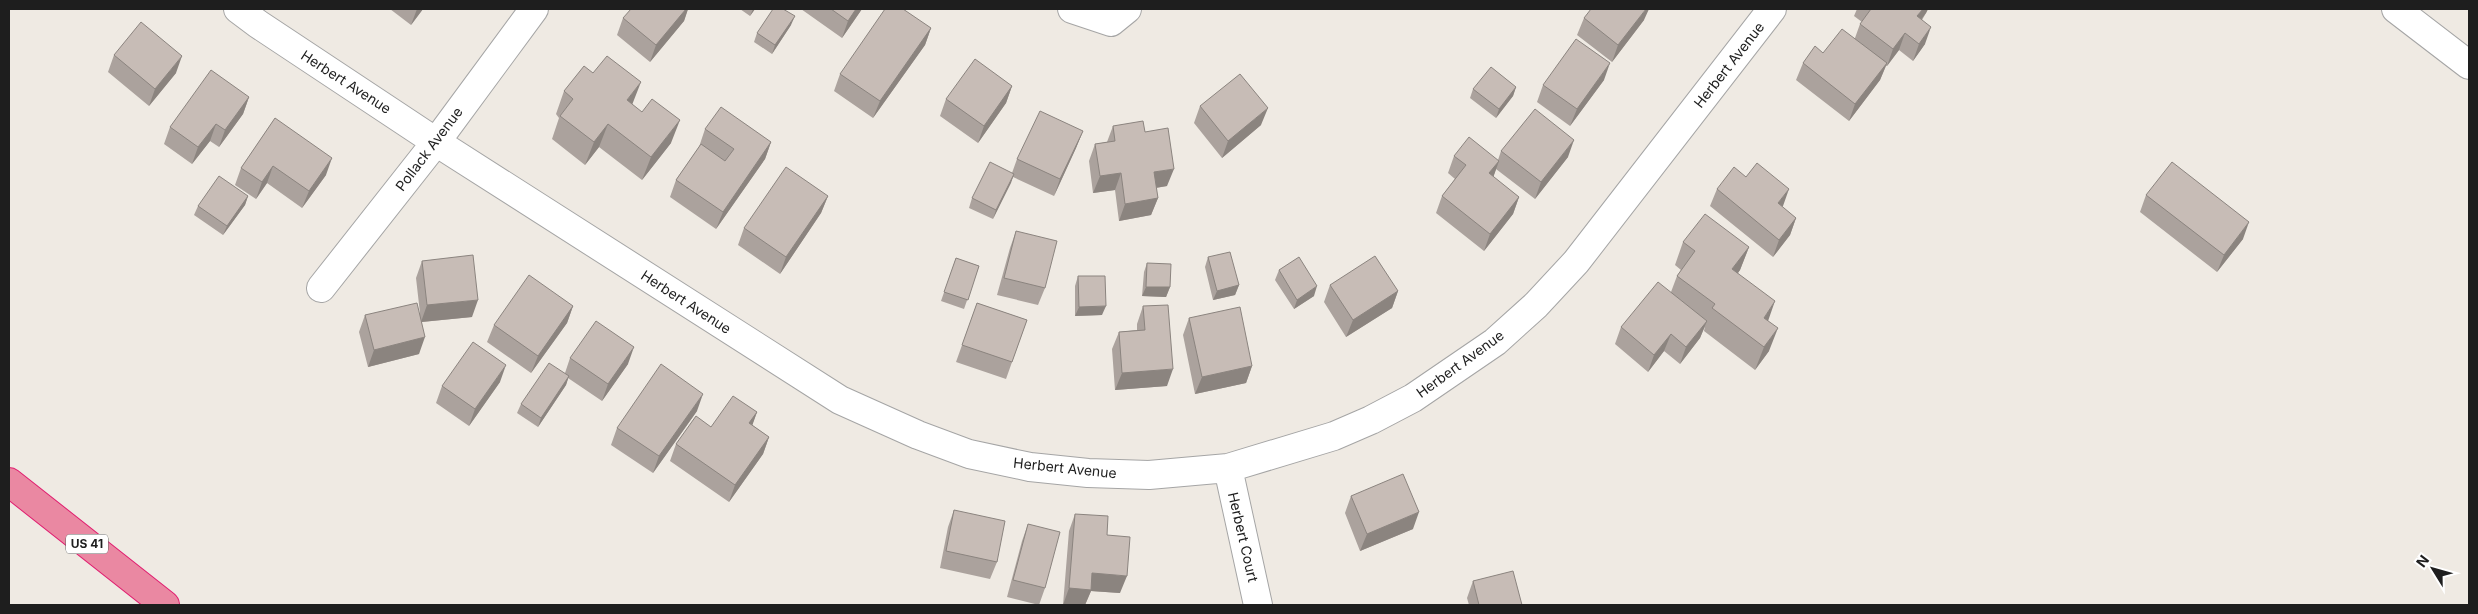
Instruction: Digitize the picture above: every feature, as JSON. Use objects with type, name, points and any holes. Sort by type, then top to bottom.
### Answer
[{"type":"highway","name":"US 41","points":[[9,482],[165,605]]},
{"type":"street","name":"Herbert Avenue","points":[[238,9],[436,142],[840,400],[918,435],[969,454],[1030,466],[1088,473],[1149,475],[1228,468],[1334,436],[1371,420],[1420,394],[1494,342],[1536,305],[1576,262],[1772,9]]},
{"type":"street","name":"Pollack Avenue","points":[[321,288],[436,142],[534,9]]},
{"type":"street","points":[[1072,9],[1112,22],[1127,9]]},
{"type":"street","points":[[2396,9],[2469,65]]},
{"type":"street","name":"Herbert Court","points":[[1228,468],[1258,605]]},
{"type":"building","points":[[631,9],[686,9],[656,45],[623,18]]},
{"type":"building","points":[[773,9],[783,9],[795,16],[775,45],[757,33]]},
{"type":"building","points":[[831,9],[856,9],[848,21]]},
{"type":"building","points":[[885,9],[903,9],[931,28],[880,101],[840,74]]},
{"type":"building","points":[[1591,9],[1646,9],[1618,45],[1584,18]]},
{"type":"building","points":[[1871,9],[1923,9],[1917,16],[1931,27],[1919,44],[1905,33],[1893,49],[1860,24]]},
{"type":"building","points":[[141,22],[182,56],[155,89],[114,55]]},
{"type":"building","points":[[1842,29],[1887,63],[1855,104],[1803,63],[1815,46],[1823,53]]},
{"type":"building","points":[[1576,39],[1610,63],[1577,109],[1543,85]]},
{"type":"building","points":[[607,56],[641,82],[627,100],[642,112],[652,99],[680,120],[651,157],[608,124],[594,142],[560,116],[573,99],[564,91],[584,66],[593,73]]},
{"type":"building","points":[[975,59],[1012,86],[984,126],[946,99]]},
{"type":"building","points":[[1491,67],[1516,87],[1499,109],[1473,89]]},
{"type":"building","points":[[211,70],[249,97],[225,130],[216,124],[198,147],[170,127]]},
{"type":"building","points":[[1240,74],[1268,108],[1228,141],[1200,106]]},
{"type":"building","points":[[721,107],[771,142],[723,212],[676,180],[701,144],[725,161],[734,149],[705,129]]},
{"type":"building","points":[[1535,109],[1574,140],[1541,182],[1501,151]]},
{"type":"building","points":[[1040,111],[1083,131],[1060,179],[1017,159]]},
{"type":"building","points":[[275,118],[332,158],[309,191],[273,166],[262,182],[241,168]]},
{"type":"building","points":[[1143,121],[1145,132],[1168,128],[1174,169],[1154,172],[1158,198],[1125,204],[1121,173],[1100,176],[1095,144],[1115,141],[1113,126]]},
{"type":"building","points":[[1469,137],[1499,161],[1489,173],[1519,197],[1490,234],[1442,196],[1466,165],[1454,156]]},
{"type":"building","points":[[990,162],[1014,174],[996,210],[972,198]]},
{"type":"building","points":[[2172,162],[2249,222],[2224,255],[2146,195]]},
{"type":"building","points":[[1757,163],[1789,189],[1778,203],[1796,218],[1779,240],[1717,189],[1734,167],[1746,177]]},
{"type":"building","points":[[786,167],[828,196],[786,257],[744,228]]},
{"type":"building","points":[[219,176],[248,196],[227,226],[198,206]]},
{"type":"building","points":[[1705,214],[1749,247],[1732,269],[1775,301],[1764,318],[1778,328],[1764,347],[1712,308],[1715,304],[1677,276],[1695,251],[1683,242]]},
{"type":"building","points":[[1016,231],[1057,241],[1045,288],[1004,278]]},
{"type":"building","points":[[1230,252],[1239,285],[1217,291],[1208,257]]},
{"type":"building","points":[[473,255],[478,300],[427,305],[422,261]]},
{"type":"building","points":[[1375,256],[1398,291],[1353,320],[1330,285]]},
{"type":"building","points":[[1299,257],[1317,286],[1297,300],[1279,270]]},
{"type":"building","points":[[956,258],[979,266],[968,300],[944,292]]},
{"type":"building","points":[[1147,263],[1171,264],[1170,287],[1146,287]]},
{"type":"building","points":[[529,275],[573,306],[538,356],[494,325]]},
{"type":"building","points":[[1078,276],[1105,276],[1106,306],[1079,307]]},
{"type":"building","points":[[1658,282],[1707,321],[1686,347],[1671,334],[1654,355],[1621,327]]},
{"type":"building","points":[[417,303],[425,337],[374,350],[365,315]]},
{"type":"building","points":[[977,303],[1027,320],[1012,362],[962,345]]},
{"type":"building","points":[[1168,305],[1173,369],[1122,373],[1119,332],[1145,330],[1143,306]]},
{"type":"building","points":[[1240,307],[1252,366],[1202,377],[1189,318]]},
{"type":"building","points":[[596,321],[634,347],[608,384],[570,358]]},
{"type":"building","points":[[473,342],[506,365],[475,409],[442,386]]},
{"type":"building","points":[[549,363],[569,376],[541,418],[521,404]]},
{"type":"building","points":[[661,364],[703,394],[659,456],[617,428]]},
{"type":"building","points":[[733,396],[757,412],[749,423],[769,437],[735,485],[676,444],[696,416],[711,427]]},
{"type":"building","points":[[1403,474],[1419,512],[1367,534],[1351,496]]},
{"type":"building","points":[[954,510],[1005,521],[997,562],[946,551]]},
{"type":"building","points":[[1075,514],[1108,516],[1107,535],[1130,537],[1127,576],[1092,573],[1091,590],[1069,588]]},
{"type":"building","points":[[1028,524],[1060,532],[1045,588],[1013,580]]},
{"type":"building","points":[[1513,571],[1522,605],[1479,605],[1473,581]]}]
